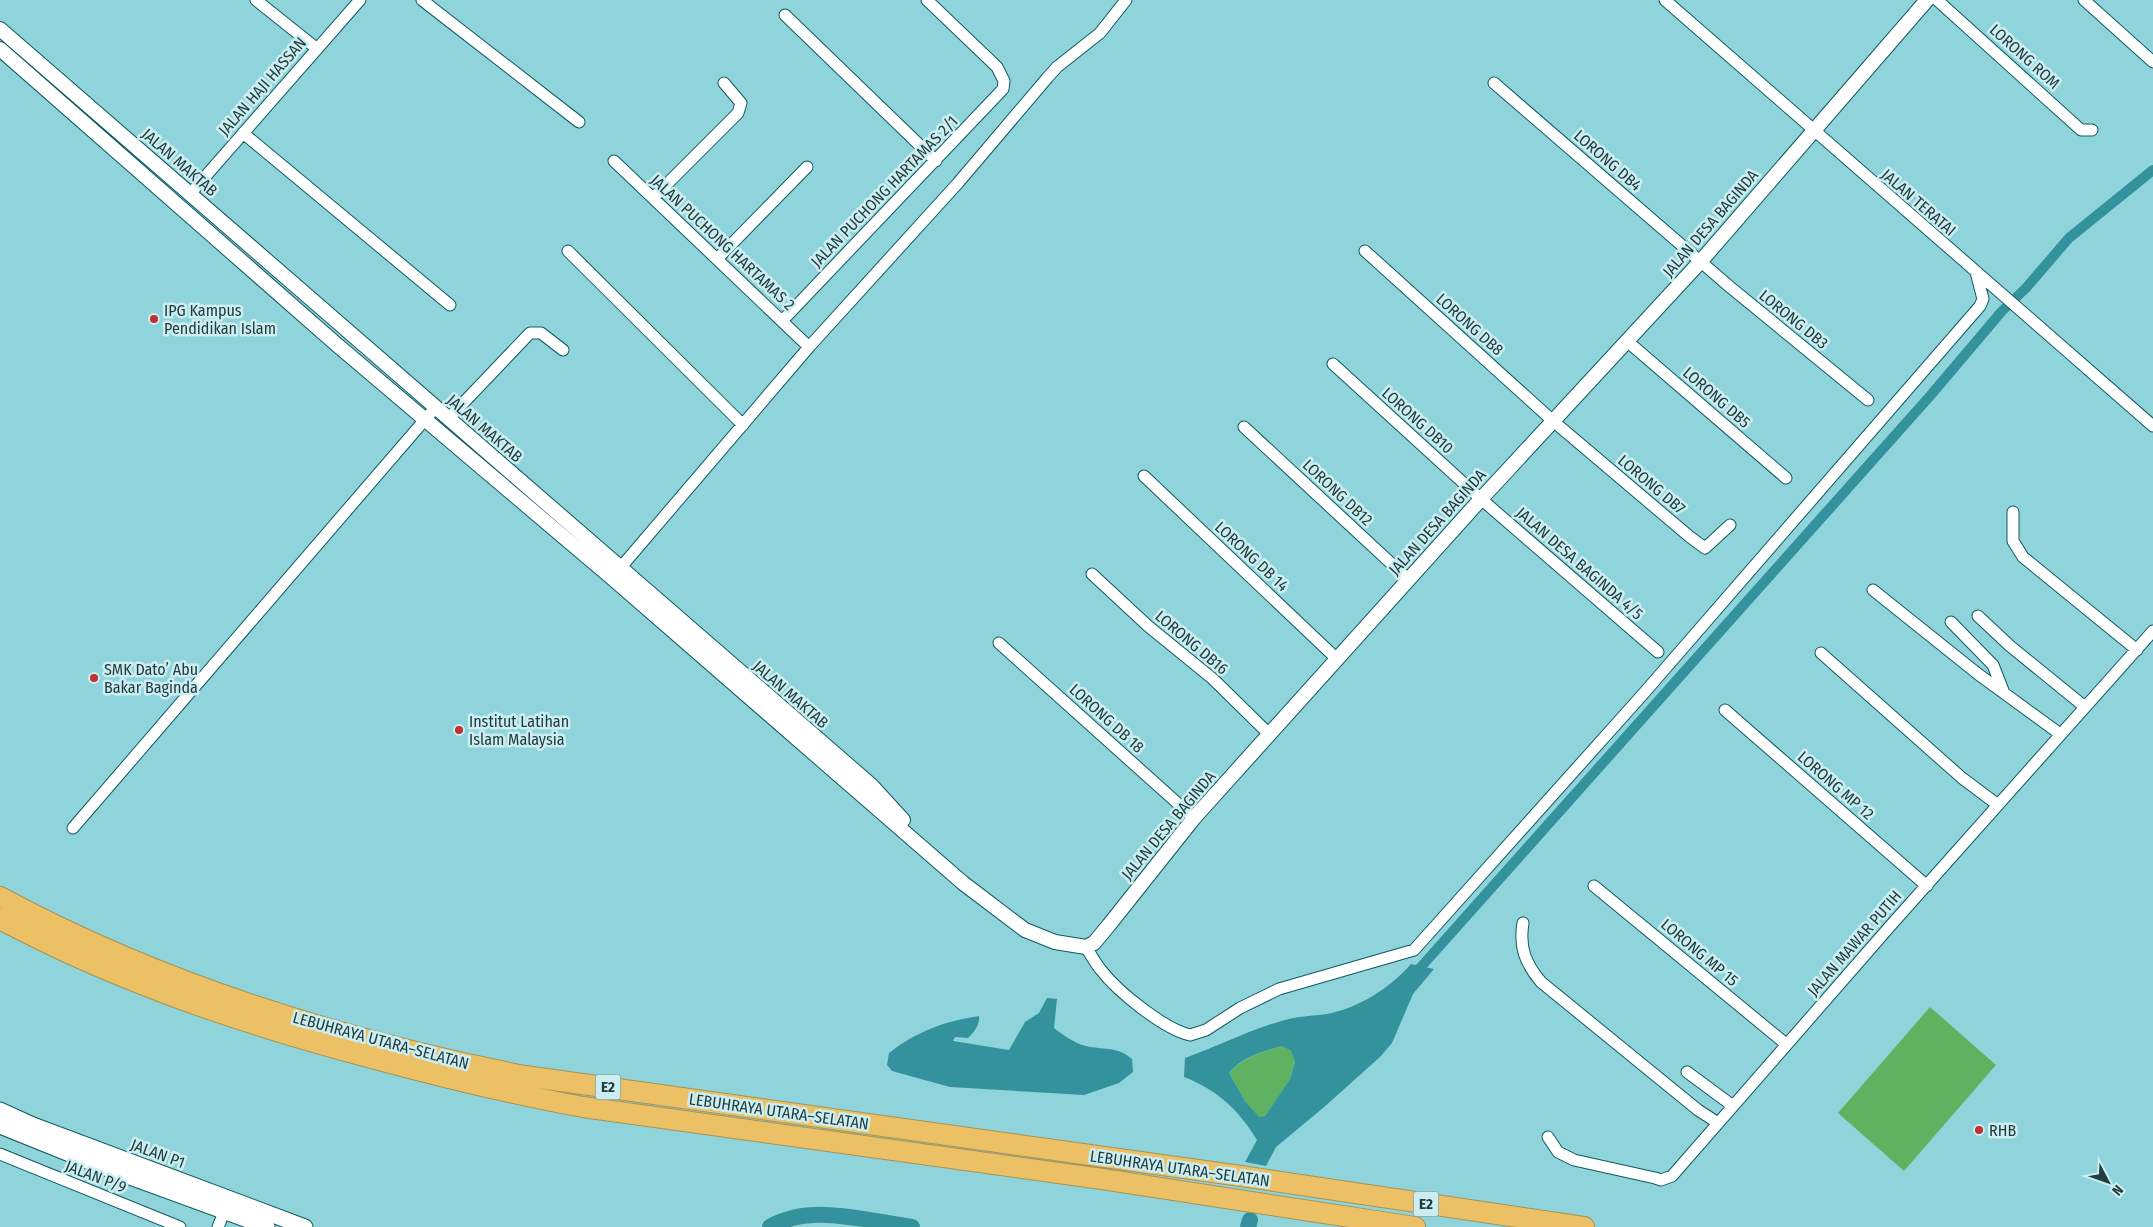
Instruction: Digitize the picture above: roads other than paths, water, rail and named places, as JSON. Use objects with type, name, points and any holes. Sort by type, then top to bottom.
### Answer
[{"type":"highway","name":"LEBUHRAYA UTARA–SELATAN","points":[[0,897],[34,915],[133,960],[226,994],[331,1028],[448,1060],[525,1076],[1241,1176],[1584,1227]]},
{"type":"highway","name":"LEBUHRAYA UTARA–SELATAN","points":[[0,919],[121,977],[220,1014],[321,1044],[519,1095],[583,1106],[1265,1203],[1415,1227]]},
{"type":"main road","name":"JALAN P1","points":[[0,1110],[227,1204],[267,1227]]},
{"type":"main road","name":"JALAN P1","points":[[0,1126],[98,1165],[305,1227]]},
{"type":"street","points":[[256,0],[316,48]]},
{"type":"street","name":"JALAN HAJI HASSAN","points":[[194,198],[243,133],[360,0]]},
{"type":"street","points":[[422,0],[578,122]]},
{"type":"street","name":"JALAN PUCHONG HARTAMAS 2/1","points":[[782,321],[997,98],[1003,89],[1004,81],[997,66],[927,0]]},
{"type":"street","points":[[616,573],[809,347],[958,183],[1057,66],[1100,33],[1126,0]]},
{"type":"street","name":"JALAN TERATAI","points":[[1665,0],[1994,288],[2025,312],[2153,426]]},
{"type":"street","name":"JALAN DESA BAGINDA","points":[[1090,945],[1194,818],[1481,499],[1700,261],[1927,0]]},
{"type":"street","name":"LORONG ROM","points":[[1938,0],[2081,130],[2087,132],[2092,130]]},
{"type":"street","points":[[2084,0],[2153,62]]},
{"type":"street","points":[[785,15],[936,161]]},
{"type":"street","name":"JALAN MAKTAB","points":[[0,29],[194,198],[431,413],[616,573]]},
{"type":"street","name":"JALAN MAKTAB","points":[[0,49],[336,344],[431,413],[448,419],[616,573],[963,883],[1025,930],[1055,942],[1090,945]]},
{"type":"street","points":[[653,198],[738,113],[741,103],[724,83]]},
{"type":"street","name":"LORONG DB4","points":[[1494,83],[1700,261]]},
{"type":"street","points":[[243,133],[450,305]]},
{"type":"street","name":"JALAN PUCHONG HARTAMAS 2","points":[[614,161],[809,347]]},
{"type":"street","points":[[717,259],[807,167]]},
{"type":"street","points":[[187,212],[194,198]]},
{"type":"street","points":[[568,251],[743,425]]},
{"type":"street","name":"LORONG DB8","points":[[1365,251],[1553,421]]},
{"type":"street","name":"LORONG DB3","points":[[1700,261],[1868,400]]},
{"type":"street","points":[[1090,945],[1101,971],[1119,988],[1164,1022],[1190,1035],[1206,1030],[1240,1008],[1279,989],[1414,950],[1638,700],[1980,306],[1982,299],[1976,272]]},
{"type":"street","points":[[448,419],[530,333],[541,333],[563,350]]},
{"type":"street","name":"LORONG DB5","points":[[1627,341],[1786,478]]},
{"type":"street","name":"LORONG DB10","points":[[1333,364],[1481,499]]},
{"type":"street","points":[[73,828],[431,413]]},
{"type":"street","name":"LORONG DB7","points":[[1553,421],[1705,548],[1730,525]]},
{"type":"street","name":"LORONG DB12","points":[[1244,428],[1409,580]]},
{"type":"street","name":"LORONG DB 14","points":[[1144,476],[1338,660]]},
{"type":"street","name":"JALAN DESA BAGINDA 4/5","points":[[1481,499],[1658,652]]},
{"type":"street","points":[[2013,512],[2013,541],[2023,557],[2137,650]]},
{"type":"street","name":"LORONG DB16","points":[[1092,574],[1148,626],[1213,678],[1270,735]]},
{"type":"street","points":[[1873,590],[2004,693],[2060,734]]},
{"type":"street","points":[[1978,616],[2010,646],[2085,707]]},
{"type":"street","points":[[1951,622],[1993,665],[2004,693]]},
{"type":"street","name":"JALAN MAWAR PUTIH","points":[[1548,1137],[1558,1152],[1574,1160],[1661,1180],[1676,1173],[1786,1044],[2060,734],[2153,632]]},
{"type":"street","name":"LORONG DB 18","points":[[999,643],[1194,818]]},
{"type":"street","points":[[1822,653],[1962,778],[1998,805]]},
{"type":"street","name":"LORONG MP 12","points":[[1725,710],[1927,886]]},
{"type":"street","name":"LORONG MP 15","points":[[1594,886],[1786,1044]]},
{"type":"street","points":[[1523,923],[1521,948],[1532,971],[1541,982],[1698,1110],[1718,1123]]},
{"type":"street","points":[[1687,1072],[1733,1106]]},
{"type":"street","name":"JALAN P/9","points":[[0,1154],[180,1227]]},
{"type":"street","points":[[218,1227],[227,1204]]},
{"type":"water","points":[[1411,964],[1434,969],[1413,994],[1392,1043],[1380,1057],[1276,1147],[1266,1166],[1245,1162],[1257,1140],[1242,1119],[1226,1102],[1196,1082],[1184,1077],[1185,1058],[1285,1020],[1327,1014],[1351,1007],[1384,989]],"holes":[[[1282,1046],[1291,1051],[1295,1062],[1290,1079],[1265,1116],[1259,1117],[1245,1101],[1229,1073],[1240,1062],[1260,1053]]]},
{"type":"water","points":[[1047,998],[1057,999],[1054,1028],[1082,1045],[1121,1052],[1132,1059],[1133,1072],[1119,1083],[1084,1095],[950,1087],[892,1071],[887,1065],[889,1053],[920,1033],[943,1024],[979,1016],[978,1025],[968,1038],[955,1037],[953,1041],[1009,1050],[1025,1022],[1039,1013]]},
{"type":"waterway","points":[[1412,977],[1930,396],[2002,311],[2026,288],[2069,238],[2153,170]]},
{"type":"waterway","points":[[770,1227],[786,1220],[803,1216],[821,1215],[859,1218],[912,1227]]},
{"type":"waterway","points":[[1248,1227],[1250,1220]]},
{"type":"place","name":"IPG Kampus Pendidikan Islam","points":[[154,319]]},
{"type":"place","name":"SMK Dato’ Abu Bakar Baginda","points":[[94,678]]},
{"type":"place","name":"Institut Latihan Islam Malaysia","points":[[459,730]]},
{"type":"place","name":"RHB","points":[[1979,1130]]}]
